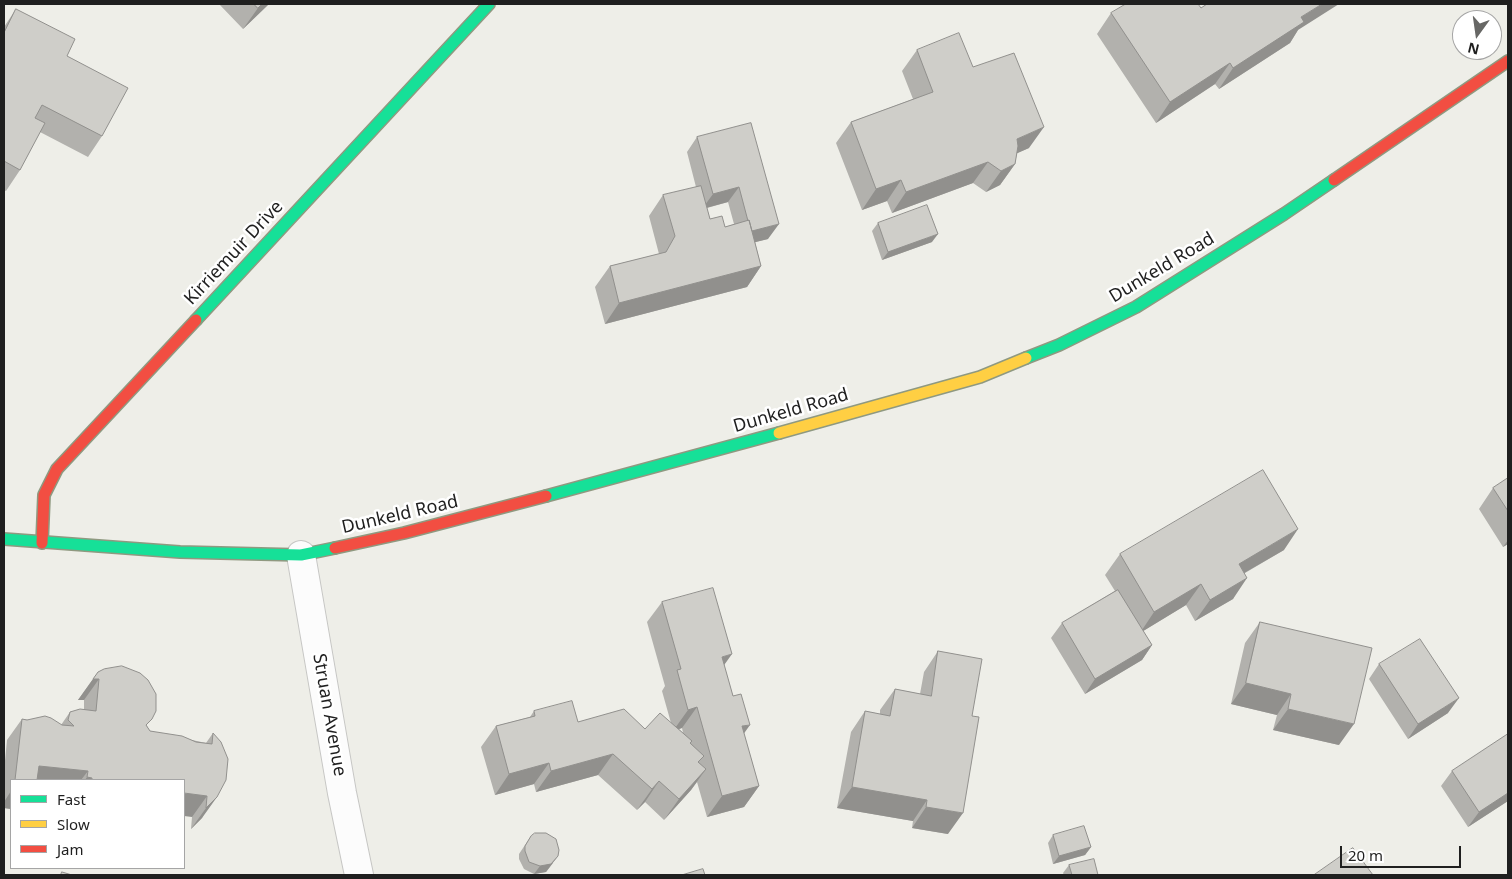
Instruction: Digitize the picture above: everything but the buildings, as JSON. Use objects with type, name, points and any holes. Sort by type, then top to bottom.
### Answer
[{"type":"main road","name":"Kirriemuir Drive","points":[[42,543],[44,495],[57,469],[489,4]]},
{"type":"main road","name":"Dunkeld Road","points":[[4,539],[180,552],[301,555],[404,533],[641,472],[980,377],[1059,345],[1136,307],[1268,224],[1508,61]]},
{"type":"street","name":"Struan Avenue","points":[[301,555],[342,793],[359,875]]},
{"type":"traffic: fast","points":[[196,320],[489,4]]},
{"type":"traffic: fast","points":[[1026,358],[1059,345],[1136,307],[1284,214],[1334,180]]},
{"type":"traffic: fast","points":[[546,496],[779,433]]},
{"type":"traffic: fast","points":[[4,539],[180,552],[301,555],[335,548]]},
{"type":"traffic: slow","points":[[779,433],[980,377],[1026,358]]},
{"type":"traffic: jam","points":[[1334,180],[1508,61]]},
{"type":"traffic: jam","points":[[42,543],[44,495],[57,469],[196,320]]},
{"type":"traffic: jam","points":[[335,548],[404,533],[546,496]]}]
